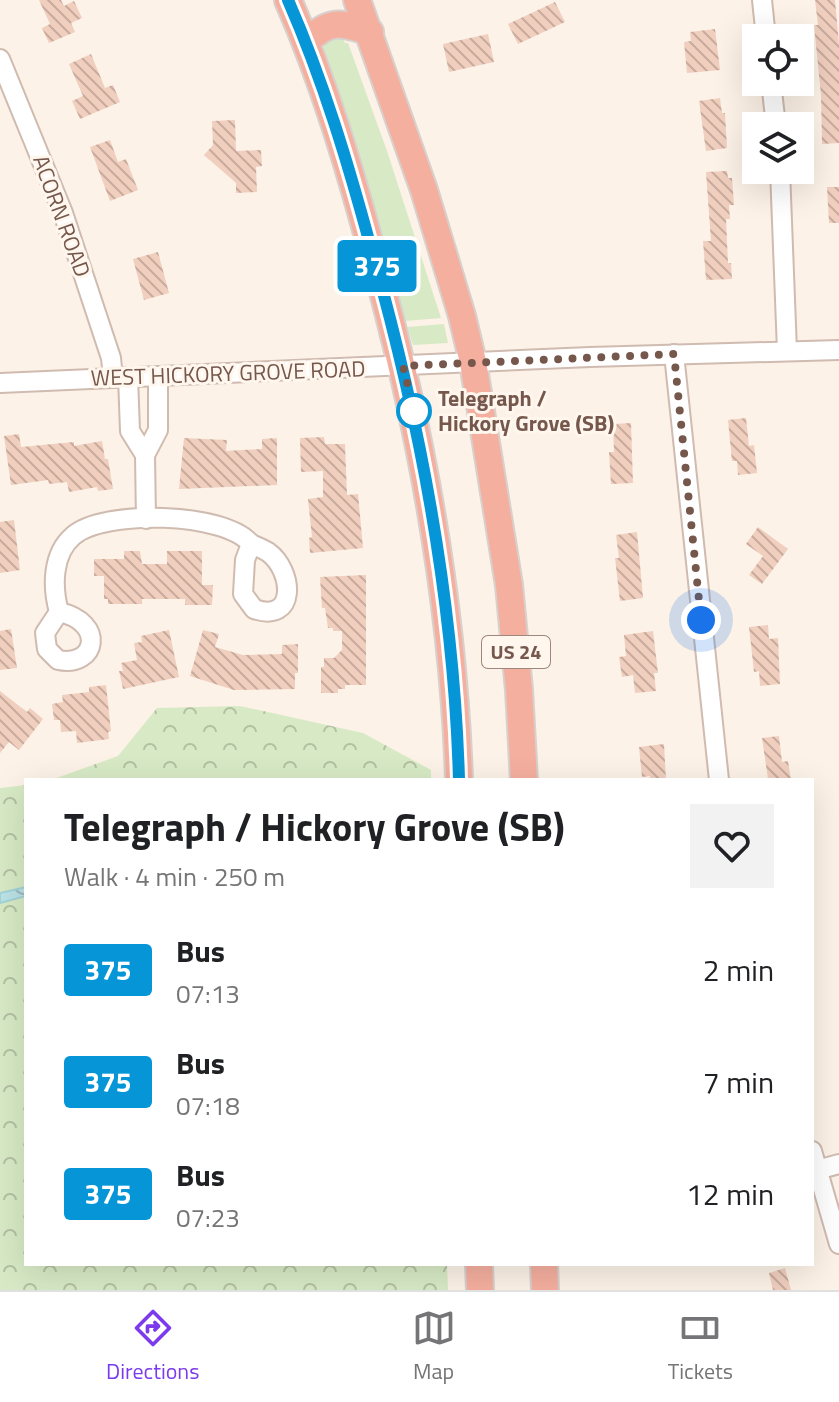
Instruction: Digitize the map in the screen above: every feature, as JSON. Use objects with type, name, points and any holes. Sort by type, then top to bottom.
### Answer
[{"type":"highway","name":"US 24","points":[[288,0],[342,144],[403,366],[433,517],[444,597],[459,778]]},
{"type":"highway","name":"US 24","points":[[357,0],[424,190],[473,362],[509,585],[524,778]]},
{"type":"highway","points":[[306,42],[331,24],[345,24],[370,32]]},
{"type":"highway","points":[[479,1266],[480,1290]]},
{"type":"highway","points":[[544,1266],[545,1290]]},
{"type":"street","points":[[762,0],[765,24]]},
{"type":"street","name":"ACORN ROAD","points":[[0,59],[63,213],[120,377],[130,431],[145,455]]},
{"type":"street","points":[[781,184],[787,351]]},
{"type":"street","name":"WEST HICKORY GROVE ROAD","points":[[0,383],[674,354],[839,350]]},
{"type":"street","points":[[674,354],[719,778]]},
{"type":"street","points":[[146,519],[145,455],[158,430],[158,376]]},
{"type":"street","points":[[59,612],[55,582],[57,564],[66,543],[72,536],[100,523],[146,519],[211,524],[233,530],[251,544]]},
{"type":"street","points":[[814,1159],[839,1244]]},
{"type":"street","points":[[817,1170],[839,1164]]},
{"type":"green space","points":[[341,36],[348,43],[387,151],[441,318],[405,321],[369,190],[321,55],[324,53],[323,38]]},
{"type":"green space","points":[[444,324],[448,343],[413,345],[407,327]]},
{"type":"green space","points":[[240,706],[363,733],[431,770],[431,778],[57,778],[118,756],[157,708]]},
{"type":"green space","points":[[24,785],[24,887],[0,893],[0,788]]},
{"type":"green space","points":[[24,897],[24,1266],[447,1266],[448,1290],[0,1290],[0,903]]},
{"type":"water","points":[[24,887],[24,897],[0,903],[0,893]]},
{"type":"building","points":[[39,0],[61,0],[64,6],[74,1],[82,18],[71,23],[75,32],[49,43],[42,28],[50,24]]},
{"type":"building","points":[[815,0],[835,0],[839,44],[839,143],[822,144],[814,25],[818,25]]},
{"type":"building","points":[[555,2],[565,22],[518,44],[508,24]]},
{"type":"building","points":[[715,29],[720,70],[687,73],[684,42],[691,41],[690,32]]},
{"type":"building","points":[[488,34],[494,62],[449,72],[443,44]]},
{"type":"building","points":[[91,54],[105,88],[113,85],[120,102],[80,119],[72,101],[83,96],[69,64]]},
{"type":"building","points":[[720,98],[722,113],[725,113],[727,148],[706,151],[699,101]]},
{"type":"building","points":[[235,120],[236,151],[261,150],[262,166],[256,167],[257,192],[236,193],[236,183],[204,155],[213,145],[212,121]]},
{"type":"building","points":[[110,140],[118,162],[126,159],[138,190],[110,201],[90,147]]},
{"type":"building","points":[[727,171],[728,178],[732,178],[734,205],[729,205],[730,219],[726,219],[732,279],[706,280],[703,241],[711,241],[706,172]]},
{"type":"building","points":[[827,187],[839,187],[839,223],[829,223]]},
{"type":"building","points":[[158,252],[169,293],[144,300],[133,259]]},
{"type":"building","points":[[746,418],[749,446],[754,445],[757,473],[738,475],[737,461],[732,461],[728,420]]},
{"type":"building","points":[[631,423],[633,483],[611,484],[609,452],[614,452],[613,424]]},
{"type":"building","points":[[19,434],[21,447],[74,442],[74,446],[102,441],[113,489],[98,491],[97,487],[69,492],[67,482],[49,484],[48,480],[11,485],[4,436]]},
{"type":"building","points":[[324,437],[325,444],[345,444],[347,495],[358,494],[363,548],[310,553],[309,538],[312,537],[308,499],[323,497],[323,471],[301,472],[300,438]]},
{"type":"building","points":[[184,438],[227,440],[226,451],[262,449],[262,439],[277,438],[277,485],[179,489]]},
{"type":"building","points":[[14,520],[20,570],[0,573],[0,522]]},
{"type":"building","points":[[758,527],[788,549],[762,584],[749,575],[763,556],[746,544]]},
{"type":"building","points":[[637,532],[643,598],[620,601],[616,535]]},
{"type":"building","points":[[124,551],[140,551],[142,564],[167,564],[167,551],[202,551],[202,585],[213,585],[212,605],[185,605],[185,599],[142,599],[142,604],[108,604],[108,599],[104,599],[104,576],[94,576],[94,559],[124,559]]},
{"type":"building","points":[[366,575],[366,685],[345,685],[345,689],[338,689],[338,693],[321,693],[324,658],[334,658],[342,650],[342,631],[328,628],[325,608],[322,608],[320,577]]},
{"type":"building","points":[[768,625],[769,639],[778,638],[780,684],[760,686],[759,671],[754,672],[749,627]]},
{"type":"building","points":[[11,629],[17,668],[0,670],[0,631]]},
{"type":"building","points":[[169,630],[179,677],[123,689],[119,671],[123,671],[121,663],[137,660],[134,643],[142,642],[141,636]]},
{"type":"building","points":[[203,630],[219,634],[215,647],[243,655],[282,654],[282,645],[298,644],[295,689],[234,690],[190,676]]},
{"type":"building","points":[[653,631],[658,673],[654,673],[656,691],[635,693],[633,675],[622,677],[619,657],[626,656],[624,635]]},
{"type":"building","points":[[106,685],[111,731],[108,732],[109,739],[77,743],[76,731],[61,732],[60,720],[54,720],[52,704],[63,702],[62,695],[89,692],[89,687]]},
{"type":"building","points":[[0,691],[27,712],[30,708],[43,719],[19,750],[9,742],[0,753]]},
{"type":"building","points":[[779,736],[782,762],[788,761],[791,778],[768,778],[762,738]]},
{"type":"building","points":[[664,744],[666,778],[642,777],[639,747]]},
{"type":"building","points":[[785,1268],[791,1290],[773,1290],[769,1273]]},
{"type":"bus line","name":"375","points":[[288,0],[338,131],[414,413],[444,597],[459,778]]},
{"type":"place","name":"Telegraph / Hickory Grove (SB)","points":[[414,411]]},
{"type":"route","points":[[414,411],[403,366],[674,354],[701,620]]}]
